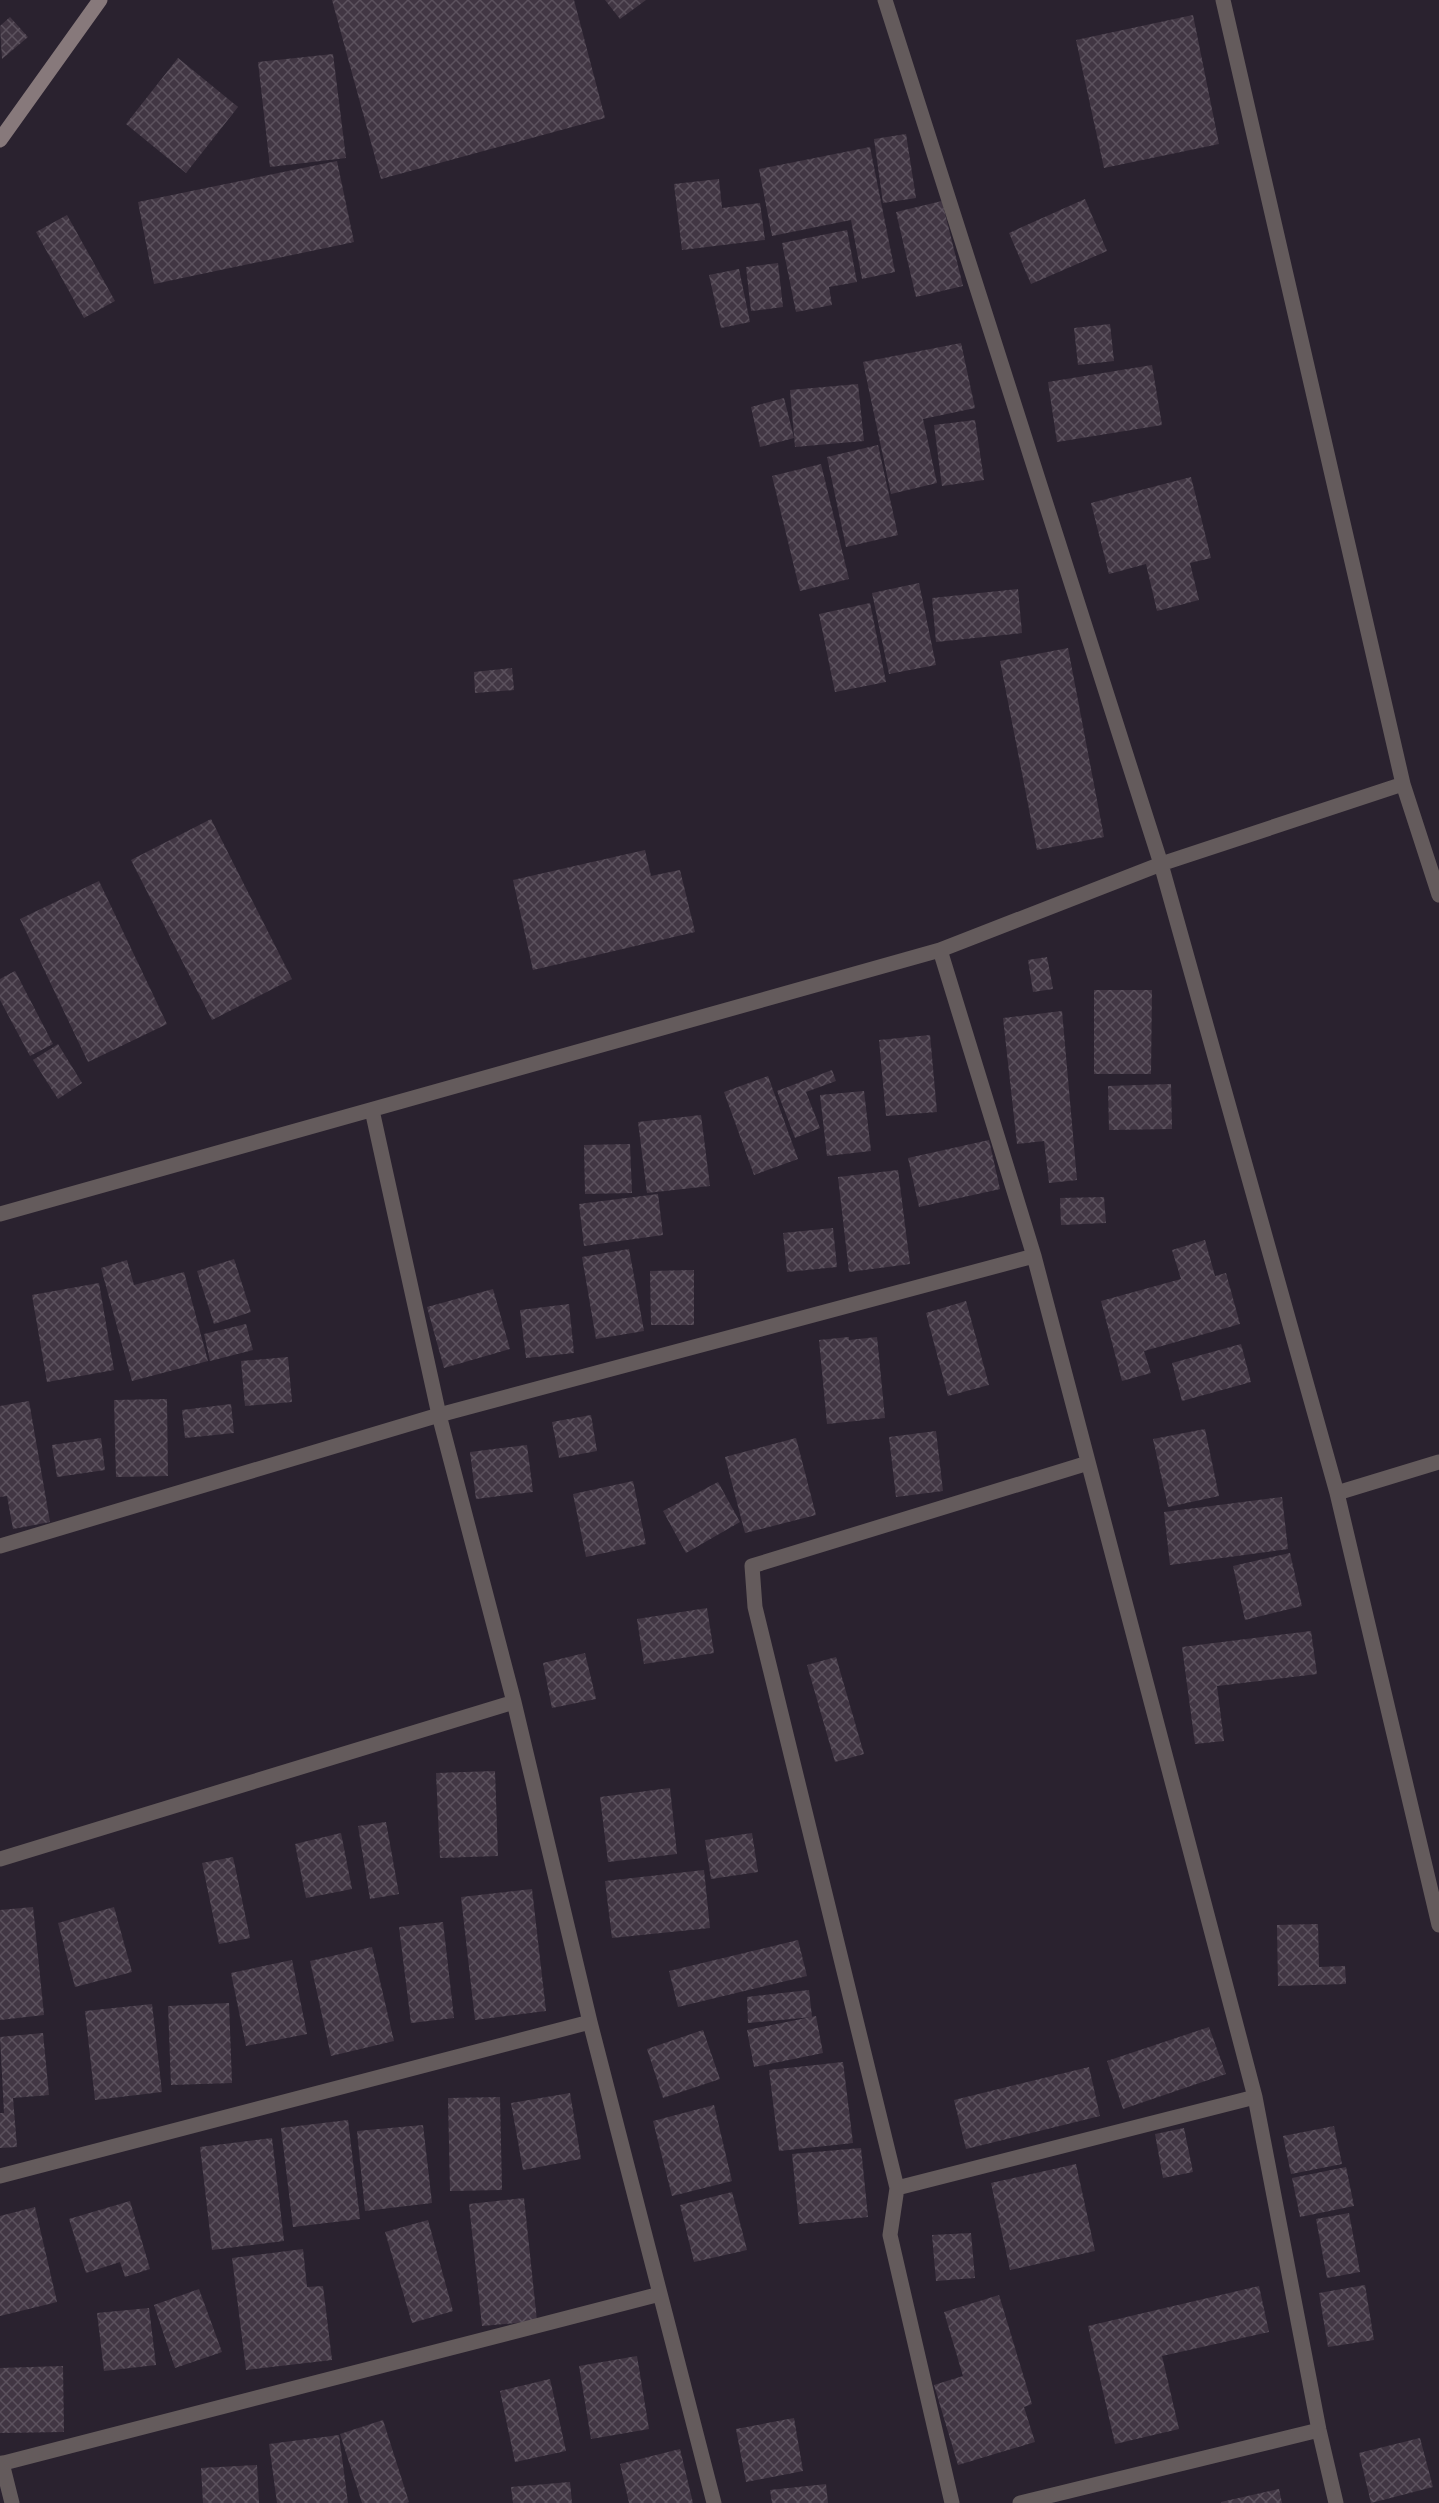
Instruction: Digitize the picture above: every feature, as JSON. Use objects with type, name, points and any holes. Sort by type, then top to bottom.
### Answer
[{"type":"street","points":[[0,140],[100,0]]},
{"type":"street","points":[[885,0],[1161,864],[1337,1493],[1439,1925]]},
{"type":"street","points":[[1223,0],[1403,784],[1439,895]]},
{"type":"street","points":[[0,1214],[940,950],[1161,864],[1403,784]]},
{"type":"street","points":[[940,950],[1034,1256],[1255,2097],[1319,2430],[1336,2503]]},
{"type":"street","points":[[372,1110],[439,1415],[514,1702],[590,2022],[714,2503]]},
{"type":"street","points":[[0,1546],[439,1415],[1034,1256]]},
{"type":"street","points":[[1337,1493],[1439,1462]]},
{"type":"street","points":[[951,2503],[891,2235],[897,2188],[755,1607],[752,1566],[1088,1463]]},
{"type":"street","points":[[0,1859],[514,1702]]},
{"type":"street","points":[[0,2176],[590,2022]]},
{"type":"street","points":[[897,2188],[1255,2097]]},
{"type":"street","points":[[12,2503],[1,2464],[660,2294]]},
{"type":"street","points":[[1020,2503],[1319,2430]]},
{"type":"building","points":[[332,0],[574,0],[605,118],[381,179]]},
{"type":"building","points":[[605,0],[646,0],[620,19]]},
{"type":"building","points":[[1193,15],[1219,144],[1104,168],[1076,40]]},
{"type":"building","points":[[10,17],[28,37],[2,59],[0,26]]},
{"type":"building","points":[[333,54],[346,158],[270,167],[258,62]]},
{"type":"building","points":[[178,58],[238,107],[186,173],[126,124]]},
{"type":"building","points":[[906,134],[916,198],[883,203],[874,139]]},
{"type":"building","points":[[870,147],[895,272],[862,279],[851,220],[772,236],[759,169]]},
{"type":"building","points":[[337,161],[354,242],[154,284],[138,202]]},
{"type":"building","points":[[719,179],[722,208],[760,203],[765,240],[682,250],[674,184]]},
{"type":"building","points":[[1085,199],[1107,251],[1031,284],[1009,233]]},
{"type":"building","points":[[942,201],[963,286],[916,297],[896,212]]},
{"type":"building","points":[[67,215],[115,301],[84,318],[36,232]]},
{"type":"building","points":[[847,230],[857,282],[829,287],[832,305],[796,312],[782,243]]},
{"type":"building","points":[[778,263],[783,307],[751,311],[746,267]]},
{"type":"building","points":[[739,269],[750,322],[721,328],[709,275]]},
{"type":"building","points":[[1110,324],[1114,361],[1078,365],[1074,328]]},
{"type":"building","points":[[961,343],[975,408],[923,419],[937,483],[891,494],[863,362]]},
{"type":"building","points":[[1152,365],[1162,425],[1057,442],[1048,382]]},
{"type":"building","points":[[858,384],[864,441],[795,447],[790,390]]},
{"type":"building","points":[[784,398],[794,438],[760,447],[751,407]]},
{"type":"building","points":[[975,420],[984,480],[942,486],[934,425]]},
{"type":"building","points":[[878,445],[898,535],[846,547],[827,457]]},
{"type":"building","points":[[821,464],[849,579],[800,591],[772,476]]},
{"type":"building","points":[[1191,477],[1211,558],[1190,563],[1199,600],[1157,611],[1146,564],[1109,574],[1091,503]]},
{"type":"building","points":[[919,583],[936,665],[889,674],[872,593]]},
{"type":"building","points":[[1018,589],[1022,633],[936,642],[932,598]]},
{"type":"building","points":[[870,603],[886,682],[835,692],[819,614]]},
{"type":"building","points":[[1068,648],[1104,837],[1037,850],[1000,661]]},
{"type":"building","points":[[512,668],[514,690],[475,693],[474,672]]},
{"type":"building","points":[[211,819],[292,979],[212,1020],[131,860]]},
{"type":"building","points":[[645,850],[651,876],[680,870],[695,932],[533,970],[513,880]]},
{"type":"building","points":[[99,881],[167,1024],[88,1062],[20,919]]},
{"type":"building","points":[[1047,957],[1053,989],[1033,992],[1028,960]]},
{"type":"building","points":[[15,971],[53,1044],[30,1056],[0,1000],[0,979]]},
{"type":"building","points":[[1094,990],[1152,990],[1151,1074],[1094,1074]]},
{"type":"building","points":[[1062,1011],[1077,1180],[1049,1183],[1044,1141],[1017,1144],[1003,1018]]},
{"type":"building","points":[[930,1035],[937,1112],[886,1116],[879,1040]]},
{"type":"building","points":[[58,1044],[82,1083],[58,1099],[33,1060]]},
{"type":"building","points":[[832,1070],[836,1081],[806,1092],[820,1128],[795,1138],[777,1091]]},
{"type":"building","points":[[768,1076],[798,1159],[754,1175],[724,1092]]},
{"type":"building","points":[[1171,1084],[1172,1129],[1109,1130],[1108,1086]]},
{"type":"building","points":[[864,1091],[871,1151],[827,1156],[820,1095]]},
{"type":"building","points":[[701,1115],[710,1186],[647,1193],[638,1122]]},
{"type":"building","points":[[989,1140],[1000,1189],[919,1207],[908,1158]]},
{"type":"building","points":[[630,1144],[632,1193],[585,1194],[584,1145]]},
{"type":"building","points":[[898,1170],[910,1264],[849,1272],[838,1177]]},
{"type":"building","points":[[658,1194],[663,1235],[584,1246],[579,1204]]},
{"type":"building","points":[[1104,1197],[1106,1223],[1061,1225],[1060,1198]]},
{"type":"building","points":[[833,1228],[837,1267],[787,1272],[783,1233]]},
{"type":"building","points":[[1205,1240],[1215,1276],[1226,1273],[1240,1324],[1144,1351],[1151,1373],[1122,1381],[1101,1301],[1181,1279],[1172,1250]]},
{"type":"building","points":[[629,1249],[644,1331],[596,1339],[582,1257]]},
{"type":"building","points":[[234,1259],[251,1312],[214,1324],[197,1271]]},
{"type":"building","points":[[127,1260],[134,1285],[184,1272],[208,1361],[132,1381],[101,1268]]},
{"type":"building","points":[[694,1270],[694,1325],[651,1325],[650,1271]]},
{"type":"building","points":[[99,1283],[114,1370],[47,1382],[32,1295]]},
{"type":"building","points":[[493,1289],[510,1349],[444,1368],[427,1307]]},
{"type":"building","points":[[966,1301],[989,1385],[948,1396],[926,1313]]},
{"type":"building","points":[[569,1304],[574,1353],[526,1358],[520,1310]]},
{"type":"building","points":[[246,1324],[253,1350],[210,1361],[204,1334]]},
{"type":"building","points":[[849,1337],[849,1340],[877,1337],[885,1418],[827,1424],[819,1340]]},
{"type":"building","points":[[1241,1344],[1251,1382],[1182,1401],[1172,1363]]},
{"type":"building","points":[[288,1357],[292,1402],[245,1406],[241,1361]]},
{"type":"building","points":[[167,1399],[168,1476],[116,1477],[114,1400]]},
{"type":"building","points":[[29,1401],[50,1522],[13,1529],[7,1496],[0,1497],[0,1406]]},
{"type":"building","points":[[231,1404],[234,1433],[185,1438],[182,1410]]},
{"type":"building","points":[[591,1415],[597,1451],[559,1458],[552,1422]]},
{"type":"building","points":[[1205,1429],[1219,1496],[1168,1507],[1153,1439]]},
{"type":"building","points":[[936,1431],[943,1491],[896,1497],[889,1437]]},
{"type":"building","points":[[101,1438],[105,1470],[57,1477],[52,1445]]},
{"type":"building","points":[[796,1438],[816,1515],[745,1533],[725,1457]]},
{"type":"building","points":[[527,1445],[533,1492],[476,1499],[470,1452]]},
{"type":"building","points":[[633,1481],[646,1544],[586,1557],[573,1494]]},
{"type":"building","points":[[718,1482],[740,1522],[686,1553],[663,1511]]},
{"type":"building","points":[[1282,1497],[1288,1549],[1170,1565],[1164,1512]]},
{"type":"building","points":[[1290,1553],[1302,1606],[1245,1620],[1233,1566]]},
{"type":"building","points":[[707,1608],[714,1653],[644,1664],[637,1619]]},
{"type":"building","points":[[1311,1631],[1317,1674],[1217,1686],[1224,1741],[1195,1744],[1182,1647]]},
{"type":"building","points":[[585,1653],[596,1699],[552,1708],[543,1663]]},
{"type":"building","points":[[836,1657],[864,1754],[835,1762],[807,1665]]},
{"type":"building","points":[[495,1771],[498,1856],[440,1858],[436,1773]]},
{"type":"building","points":[[670,1788],[677,1854],[608,1862],[600,1797]]},
{"type":"building","points":[[386,1822],[399,1894],[370,1899],[358,1826]]},
{"type":"building","points":[[341,1833],[352,1889],[306,1898],[295,1844]]},
{"type":"building","points":[[752,1833],[758,1872],[711,1879],[705,1840]]},
{"type":"building","points":[[233,1857],[250,1938],[219,1944],[202,1863]]},
{"type":"building","points":[[704,1870],[710,1928],[612,1938],[605,1881]]},
{"type":"building","points":[[532,1889],[546,2011],[475,2020],[461,1897]]},
{"type":"building","points":[[33,1907],[44,2015],[0,2020],[0,1910]]},
{"type":"building","points":[[114,1907],[132,1972],[75,1987],[58,1923]]},
{"type":"building","points":[[443,1922],[454,2018],[411,2023],[399,1927]]},
{"type":"building","points":[[1318,1924],[1319,1967],[1345,1966],[1346,1984],[1278,1986],[1277,1925]]},
{"type":"building","points":[[798,1940],[807,1976],[678,2007],[669,1971]]},
{"type":"building","points":[[372,1947],[394,2041],[331,2056],[310,1961]]},
{"type":"building","points":[[292,1960],[307,2034],[246,2046],[231,1973]]},
{"type":"building","points":[[809,1990],[812,2017],[748,2023],[747,1997]]},
{"type":"building","points":[[229,2003],[232,2083],[171,2085],[168,2006]]},
{"type":"building","points":[[152,2004],[162,2092],[95,2100],[85,2011]]},
{"type":"building","points":[[816,2016],[823,2053],[754,2067],[747,2030]]},
{"type":"building","points":[[1209,2027],[1226,2074],[1123,2109],[1107,2061]]},
{"type":"building","points":[[703,2030],[720,2079],[663,2098],[647,2049]]},
{"type":"building","points":[[43,2033],[49,2095],[13,2098],[17,2147],[0,2148],[0,2113],[4,2113],[0,2037]]},
{"type":"building","points":[[843,2062],[853,2143],[779,2151],[769,2070]]},
{"type":"building","points":[[1089,2067],[1100,2116],[966,2149],[954,2100]]},
{"type":"building","points":[[570,2093],[581,2159],[523,2170],[511,2103]]},
{"type":"building","points":[[500,2097],[502,2190],[450,2191],[448,2098]]},
{"type":"building","points":[[714,2105],[732,2181],[672,2196],[653,2121]]},
{"type":"building","points":[[348,2120],[360,2219],[293,2227],[281,2128]]},
{"type":"building","points":[[423,2125],[432,2203],[365,2211],[357,2131]]},
{"type":"building","points":[[1334,2126],[1342,2164],[1291,2174],[1283,2136]]},
{"type":"building","points":[[1184,2128],[1193,2172],[1163,2178],[1155,2134]]},
{"type":"building","points":[[272,2138],[284,2241],[212,2250],[200,2147]]},
{"type":"building","points":[[861,2148],[868,2217],[799,2224],[792,2154]]},
{"type":"building","points":[[1076,2164],[1095,2251],[1010,2270],[991,2183]]},
{"type":"building","points":[[1346,2167],[1354,2206],[1300,2217],[1292,2178]]},
{"type":"building","points":[[732,2192],[747,2250],[694,2262],[680,2205]]},
{"type":"building","points":[[524,2198],[537,2321],[482,2326],[469,2204]]},
{"type":"building","points":[[130,2201],[150,2269],[125,2277],[120,2262],[86,2273],[69,2219]]},
{"type":"building","points":[[35,2207],[57,2302],[0,2316],[0,2216]]},
{"type":"building","points":[[1349,2213],[1360,2272],[1327,2278],[1316,2219]]},
{"type":"building","points":[[428,2220],[453,2311],[412,2323],[385,2232]]},
{"type":"building","points":[[971,2233],[975,2278],[936,2281],[932,2235]]},
{"type":"building","points":[[303,2249],[307,2287],[323,2286],[332,2360],[246,2370],[232,2258]]},
{"type":"building","points":[[1365,2285],[1374,2340],[1328,2347],[1319,2293]]},
{"type":"building","points":[[1259,2286],[1269,2332],[1162,2356],[1179,2429],[1115,2444],[1088,2326]]},
{"type":"building","points":[[199,2289],[222,2352],[175,2368],[154,2305]]},
{"type":"building","points":[[999,2295],[1032,2404],[1024,2407],[1035,2442],[958,2465],[934,2385],[963,2376],[944,2312]]},
{"type":"building","points":[[149,2308],[156,2365],[104,2371],[97,2313]]},
{"type":"building","points":[[637,2356],[649,2429],[591,2439],[579,2366]]},
{"type":"building","points":[[63,2366],[64,2432],[0,2433],[0,2368]]},
{"type":"building","points":[[550,2379],[566,2451],[515,2462],[500,2391]]},
{"type":"building","points":[[794,2418],[803,2471],[746,2482],[736,2429]]},
{"type":"building","points":[[383,2420],[409,2502],[407,2503],[362,2503],[340,2434]]},
{"type":"building","points":[[339,2435],[348,2503],[277,2503],[269,2444]]},
{"type":"building","points":[[1420,2438],[1433,2487],[1371,2503],[1359,2453]]},
{"type":"building","points":[[680,2449],[693,2503],[629,2503],[620,2464]]},
{"type":"building","points":[[257,2465],[259,2503],[203,2503],[201,2468]]},
{"type":"building","points":[[570,2482],[572,2503],[513,2503],[511,2487]]},
{"type":"building","points":[[826,2484],[828,2503],[772,2503],[770,2490]]},
{"type":"building","points":[[1279,2489],[1282,2503],[1221,2503],[1221,2502]]}]
